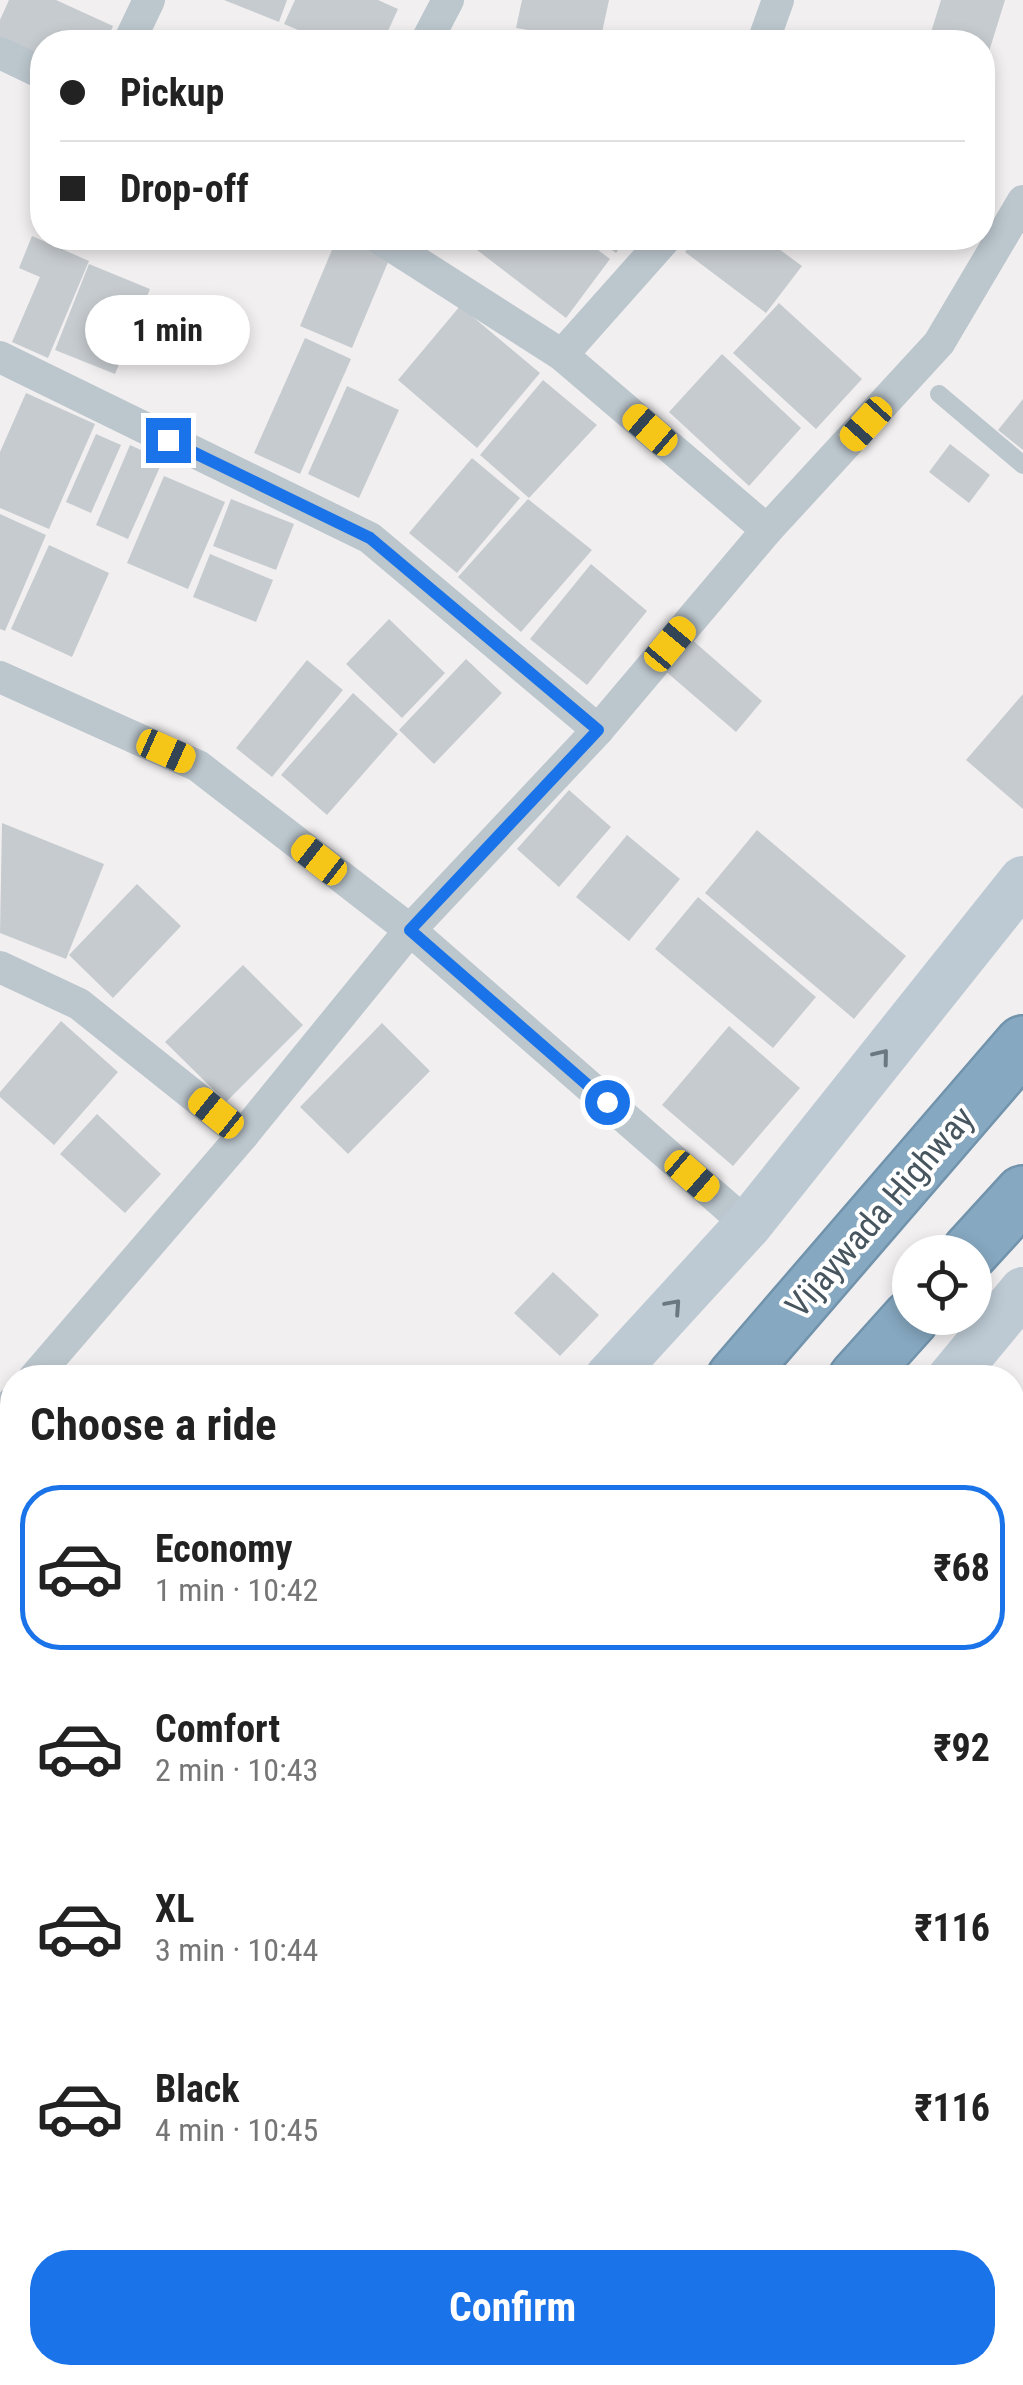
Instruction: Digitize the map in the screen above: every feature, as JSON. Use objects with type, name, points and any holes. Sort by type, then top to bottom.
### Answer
[{"type":"highway","name":"Vijaywada Highway","points":[[746,1365],[1023,1044]]},
{"type":"highway","points":[[986,1235],[1023,1194]]},
{"type":"highway","points":[[869,1365],[896,1335]]},
{"type":"street","points":[[135,30],[149,0]]},
{"type":"street","points":[[432,30],[448,0]]},
{"type":"street","points":[[767,30],[778,0]]},
{"type":"street","points":[[0,53],[30,67]]},
{"type":"street","points":[[995,249],[1023,200]]},
{"type":"street","points":[[399,250],[562,356],[767,530]]},
{"type":"street","points":[[562,356],[655,250]]},
{"type":"street","points":[[45,1365],[243,1135],[410,930],[598,730],[767,530],[940,344],[994,250]]},
{"type":"street","points":[[0,357],[370,538],[598,730]]},
{"type":"street","points":[[0,677],[198,766],[410,930],[748,1224]]},
{"type":"street","points":[[620,1365],[748,1224],[1023,880]]},
{"type":"street","points":[[0,967],[79,1004],[243,1135]]},
{"type":"street","points":[[962,1365],[1023,1291]]},
{"type":"lane","points":[[939,394],[1023,465]]},
{"type":"building","points":[[9,0],[56,0],[113,26],[111,30],[30,30],[30,57],[0,43],[0,20]]},
{"type":"building","points":[[224,0],[287,0],[279,22]]},
{"type":"building","points":[[295,0],[378,0],[398,9],[388,30],[298,30],[284,24]]},
{"type":"building","points":[[522,0],[609,0],[603,30],[516,28]]},
{"type":"building","points":[[941,0],[1005,0],[995,32],[932,30]]},
{"type":"building","points":[[30,241],[30,250],[64,250],[89,261],[48,358],[12,342],[40,277],[19,268]]},
{"type":"building","points":[[332,250],[393,250],[352,348],[300,326]]},
{"type":"building","points":[[477,250],[598,250],[610,259],[566,318]]},
{"type":"building","points":[[780,250],[802,266],[766,313],[685,252]]},
{"type":"building","points":[[89,264],[150,289],[115,374],[55,350]]},
{"type":"building","points":[[779,303],[862,379],[816,429],[733,353]]},
{"type":"building","points":[[460,306],[540,373],[477,448],[398,380]]},
{"type":"building","points":[[305,338],[351,359],[300,474],[254,453]]},
{"type":"building","points":[[722,354],[801,428],[749,486],[669,412]]},
{"type":"building","points":[[543,380],[597,425],[529,498],[480,455]]},
{"type":"building","points":[[347,386],[399,410],[359,498],[308,474]]},
{"type":"building","points":[[26,393],[95,424],[49,529],[0,508],[0,452]]},
{"type":"building","points":[[1023,399],[1023,450],[998,430]]},
{"type":"building","points":[[96,434],[121,445],[91,513],[66,502]]},
{"type":"building","points":[[950,444],[990,475],[969,503],[929,472]]},
{"type":"building","points":[[130,445],[163,460],[128,539],[96,525]]},
{"type":"building","points":[[472,458],[520,498],[457,573],[409,533]]},
{"type":"building","points":[[164,476],[225,502],[188,589],[127,563]]},
{"type":"building","points":[[231,499],[294,524],[276,570],[213,546]]},
{"type":"building","points":[[528,499],[592,550],[521,632],[458,577]]},
{"type":"building","points":[[0,514],[46,535],[5,631],[0,629]]},
{"type":"building","points":[[49,545],[109,573],[72,657],[11,629]]},
{"type":"building","points":[[210,554],[273,580],[256,622],[193,597]]},
{"type":"building","points":[[591,564],[647,611],[587,685],[530,639]]},
{"type":"building","points":[[389,619],[445,673],[402,718],[346,664]]},
{"type":"building","points":[[690,638],[762,701],[736,732],[663,669]]},
{"type":"building","points":[[466,659],[502,693],[434,764],[399,730]]},
{"type":"building","points":[[307,660],[343,690],[272,777],[236,748]]},
{"type":"building","points":[[353,693],[398,734],[327,815],[281,775]]},
{"type":"building","points":[[1023,694],[1023,809],[966,760]]},
{"type":"building","points":[[569,790],[611,827],[559,887],[517,849]]},
{"type":"building","points":[[2,823],[104,864],[66,959],[0,933]]},
{"type":"building","points":[[757,830],[906,956],[854,1019],[705,893]]},
{"type":"building","points":[[627,835],[680,879],[629,941],[576,897]]},
{"type":"building","points":[[137,884],[181,926],[113,998],[69,955]]},
{"type":"building","points":[[698,897],[816,997],[773,1048],[655,949]]},
{"type":"building","points":[[243,965],[303,1025],[226,1102],[165,1042]]},
{"type":"building","points":[[61,1021],[118,1072],[54,1145],[0,1097],[0,1092]]},
{"type":"building","points":[[382,1023],[430,1071],[348,1154],[300,1107]]},
{"type":"building","points":[[729,1026],[800,1088],[733,1166],[662,1105]]},
{"type":"building","points":[[97,1114],[161,1174],[125,1213],[60,1154]]},
{"type":"building","points":[[553,1272],[599,1315],[560,1356],[514,1313]]},
{"type":"route","points":[[168,440],[370,538],[598,730],[410,930],[607,1102]]}]
